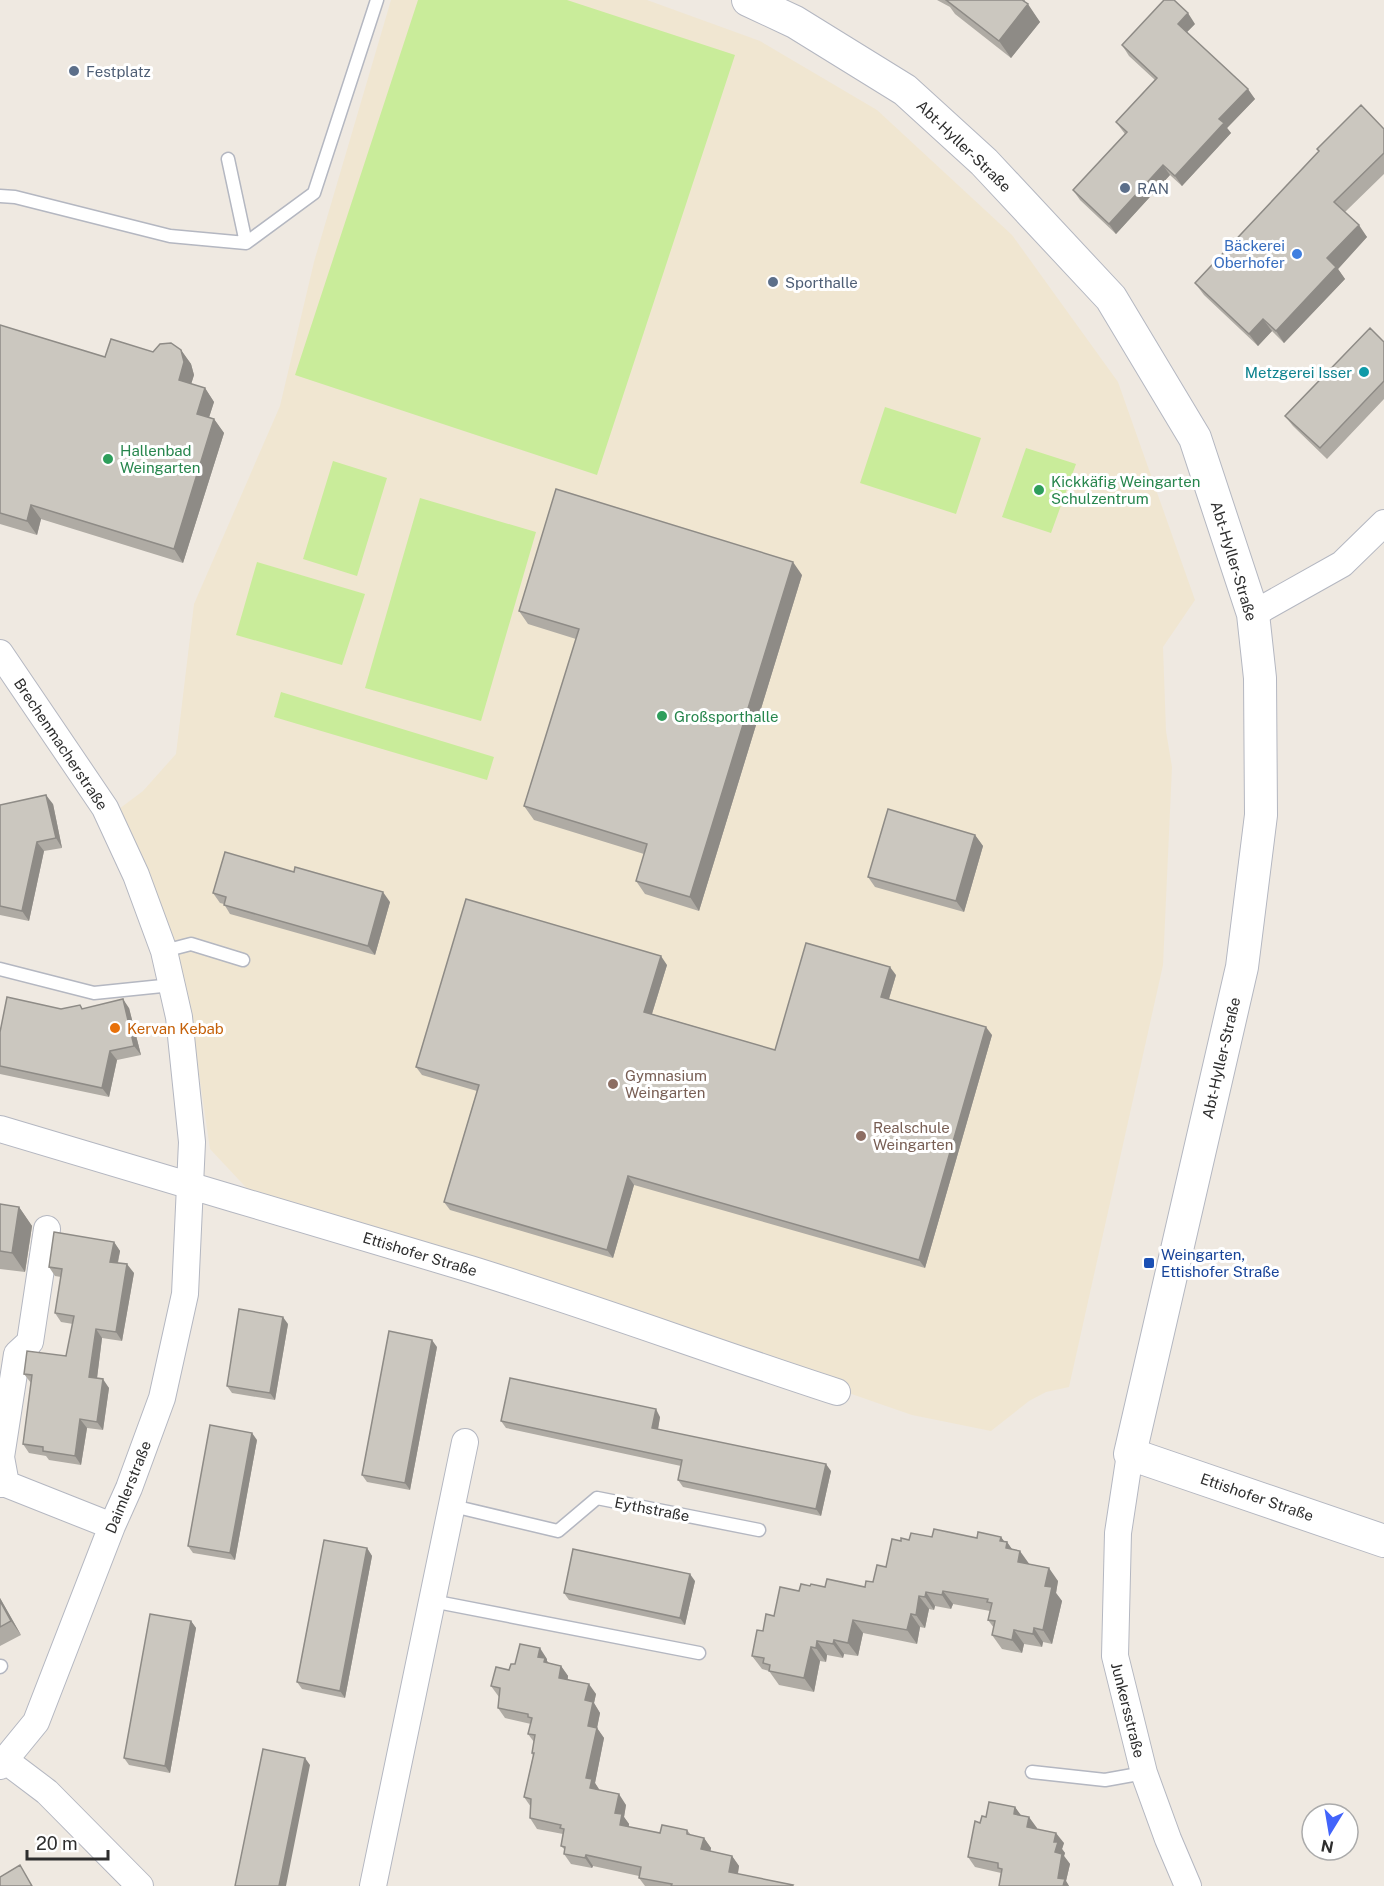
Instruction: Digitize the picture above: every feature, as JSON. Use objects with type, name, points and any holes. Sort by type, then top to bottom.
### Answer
[{"type":"street","name":"Abt-Hyller-Straße","points":[[748,0],[795,22],[905,90],[984,162],[1111,298],[1195,438],[1253,614],[1260,678],[1261,816],[1242,967],[1130,1454]]},
{"type":"street","points":[[1253,614],[1342,564],[1384,523]]},
{"type":"street","name":"Brechenmacherstraße","points":[[0,653],[105,808],[136,875],[164,951],[179,1017],[192,1142],[189,1187]]},
{"type":"street","name":"Ettishofer Straße","points":[[0,1129],[472,1270],[837,1392]]},
{"type":"street","name":"Daimlerstraße","points":[[3,1764],[36,1722],[129,1488],[162,1398],[185,1294],[189,1187]]},
{"type":"street","points":[[47,1230],[30,1342],[16,1354],[1,1457],[3,1484],[112,1526]]},
{"type":"street","points":[[373,1886],[465,1442]]},
{"type":"street","name":"Ettishofer Straße","points":[[1130,1454],[1384,1541]]},
{"type":"street","name":"Junkersstraße","points":[[1130,1454],[1118,1533],[1115,1656],[1144,1773],[1188,1886]]},
{"type":"street","points":[[3,1764],[47,1792],[140,1886]]},
{"type":"lane","points":[[0,196],[15,197],[170,236],[246,243],[314,193],[377,0]]},
{"type":"lane","points":[[228,159],[246,243]]},
{"type":"lane","points":[[164,951],[191,944],[243,960]]},
{"type":"lane","points":[[0,969],[94,993],[172,985]]},
{"type":"lane","name":"Eythstraße","points":[[453,1506],[558,1531],[597,1498],[759,1530]]},
{"type":"lane","points":[[432,1602],[699,1653]]},
{"type":"lane","points":[[1032,1772],[1106,1780],[1144,1773]]},
{"type":"shaded area","points":[[391,0],[647,0],[760,41],[877,110],[1012,235],[1118,382],[1195,600],[1163,647],[1166,731],[1172,767],[1163,965],[1069,1387],[1046,1392],[1029,1401],[991,1431],[912,1415],[255,1197],[210,1149],[192,1027],[115,812],[143,791],[176,754],[194,604],[280,406],[314,262]]},
{"type":"green space","points":[[418,0],[567,0],[735,55],[597,475],[295,375]]},
{"type":"green space","points":[[885,407],[981,438],[956,514],[860,483]]},
{"type":"green space","name":"Kickkäfig Weingarten Schulzentrum","points":[[1026,448],[1076,464],[1051,533],[1002,517]]},
{"type":"green space","points":[[333,461],[387,478],[357,576],[303,559]]},
{"type":"green space","points":[[420,498],[536,532],[481,721],[365,688]]},
{"type":"green space","points":[[257,562],[365,594],[342,665],[236,635]]},
{"type":"green space","points":[[281,692],[494,757],[487,780],[274,717]]},
{"type":"building","points":[[946,0],[1022,0],[1028,4],[999,41]]},
{"type":"building","points":[[1164,0],[1174,0],[1188,13],[1178,24],[1248,89],[1219,119],[1224,123],[1175,176],[1163,165],[1109,224],[1073,190],[1127,132],[1116,122],[1157,78],[1122,45]]},
{"type":"building","name":"Bäckerei Oberhofer","points":[[1361,105],[1384,129],[1384,153],[1334,202],[1359,225],[1327,258],[1336,267],[1276,331],[1263,319],[1249,334],[1195,283],[1319,151],[1317,149]]},
{"type":"building","name":"Hallenbad Weingarten","points":[[0,325],[105,357],[111,339],[153,352],[160,344],[171,343],[181,350],[184,362],[179,380],[205,388],[197,414],[214,419],[174,549],[31,505],[27,521],[0,513]]},
{"type":"building","name":"Metzgerei Isser","points":[[1370,328],[1384,342],[1384,381],[1320,448],[1285,416]]},
{"type":"building","name":"Großsporthalle","points":[[556,489],[793,562],[690,897],[636,881],[647,844],[524,806],[579,629],[519,611]]},
{"type":"building","points":[[46,795],[56,838],[37,842],[22,911],[0,906],[0,805]]},
{"type":"building","points":[[888,809],[975,835],[956,901],[868,877]]},
{"type":"building","points":[[225,852],[294,872],[295,867],[383,892],[368,946],[224,905],[226,897],[213,893]]},
{"type":"building","points":[[466,899],[661,956],[644,1012],[775,1050],[806,943],[890,967],[881,997],[986,1027],[919,1260],[628,1176],[607,1250],[444,1202],[479,1085],[416,1067]]},
{"type":"building","points":[[7,997],[61,1009],[80,1005],[82,1009],[123,999],[134,1046],[110,1051],[102,1088],[0,1066],[0,1032]]},
{"type":"building","points":[[0,1204],[19,1207],[12,1253],[0,1251]]},
{"type":"building","points":[[54,1232],[114,1242],[110,1262],[127,1264],[116,1332],[96,1329],[89,1377],[103,1379],[97,1422],[80,1419],[75,1456],[43,1451],[43,1447],[23,1444],[32,1375],[24,1374],[27,1351],[66,1356],[74,1316],[55,1313],[62,1269],[49,1267]]},
{"type":"building","points":[[239,1309],[283,1317],[270,1393],[227,1386]]},
{"type":"building","points":[[389,1331],[432,1340],[405,1483],[362,1475]]},
{"type":"building","points":[[510,1378],[656,1409],[652,1428],[826,1464],[816,1509],[678,1480],[682,1460],[501,1421]]},
{"type":"building","points":[[210,1425],[252,1433],[230,1553],[188,1546]]},
{"type":"building","points":[[934,1529],[977,1538],[978,1532],[1001,1537],[1000,1541],[1007,1542],[1006,1548],[1020,1551],[1018,1562],[1049,1568],[1045,1586],[1052,1587],[1043,1630],[1034,1628],[1033,1634],[1014,1630],[1012,1640],[992,1635],[995,1621],[988,1620],[992,1603],[987,1602],[988,1599],[943,1591],[942,1595],[926,1592],[925,1597],[919,1596],[916,1615],[911,1614],[907,1630],[853,1620],[848,1643],[834,1640],[833,1644],[817,1641],[816,1648],[811,1647],[804,1678],[769,1671],[770,1665],[763,1663],[764,1658],[752,1656],[757,1630],[763,1631],[766,1614],[774,1616],[780,1587],[799,1591],[801,1584],[825,1587],[827,1579],[865,1587],[866,1581],[873,1582],[877,1565],[886,1567],[892,1539],[909,1540],[911,1533],[932,1537]]},
{"type":"building","points":[[324,1540],[367,1548],[340,1691],[297,1682]]},
{"type":"building","points":[[573,1549],[690,1574],[680,1618],[564,1593]]},
{"type":"building","points":[[0,1601],[11,1621],[0,1627]]},
{"type":"building","points":[[150,1614],[191,1621],[165,1766],[124,1758]]},
{"type":"building","points":[[520,1644],[540,1648],[538,1657],[545,1658],[544,1662],[561,1666],[559,1678],[589,1684],[585,1700],[593,1702],[588,1726],[597,1728],[586,1778],[592,1779],[590,1788],[619,1794],[615,1813],[622,1814],[620,1825],[660,1833],[662,1825],[687,1830],[687,1834],[704,1838],[701,1849],[732,1856],[729,1872],[793,1885],[671,1886],[672,1884],[639,1878],[641,1867],[586,1855],[585,1858],[564,1854],[565,1847],[561,1846],[564,1829],[560,1828],[561,1825],[530,1818],[531,1799],[524,1797],[534,1753],[532,1753],[535,1735],[528,1734],[532,1718],[528,1717],[528,1714],[498,1708],[500,1688],[491,1686],[496,1667],[509,1670],[511,1664],[515,1664]]},
{"type":"building","points":[[263,1749],[305,1758],[279,1886],[235,1886]]},
{"type":"building","points":[[989,1802],[1015,1807],[1014,1814],[1029,1817],[1027,1827],[1056,1833],[1054,1842],[1058,1842],[1055,1852],[1062,1854],[1058,1878],[1065,1879],[1063,1886],[999,1886],[1002,1869],[998,1868],[998,1863],[968,1857],[975,1821],[980,1823],[982,1816],[986,1817]]},
{"type":"building","points":[[20,1865],[32,1886],[0,1886],[0,1877]]},
{"type":"place","name":"Festplatz","points":[[74,71]]},
{"type":"place","name":"RAN","points":[[1125,188]]},
{"type":"place","name":"Bäckerei Oberhofer","points":[[1297,254]]},
{"type":"place","name":"Sporthalle","points":[[773,282]]},
{"type":"place","name":"Metzgerei Isser","points":[[1364,372]]},
{"type":"place","name":"Hallenbad Weingarten","points":[[108,459]]},
{"type":"place","name":"Kickkäfig Weingarten Schulzentrum","points":[[1039,490]]},
{"type":"place","name":"Großsporthalle","points":[[662,716]]},
{"type":"place","name":"Kervan Kebab","points":[[115,1028]]},
{"type":"place","name":"Gymnasium Weingarten","points":[[613,1084]]},
{"type":"place","name":"Realschule Weingarten","points":[[861,1136]]},
{"type":"place","name":"Weingarten, Ettishofer Straße","points":[[1149,1263]]}]
